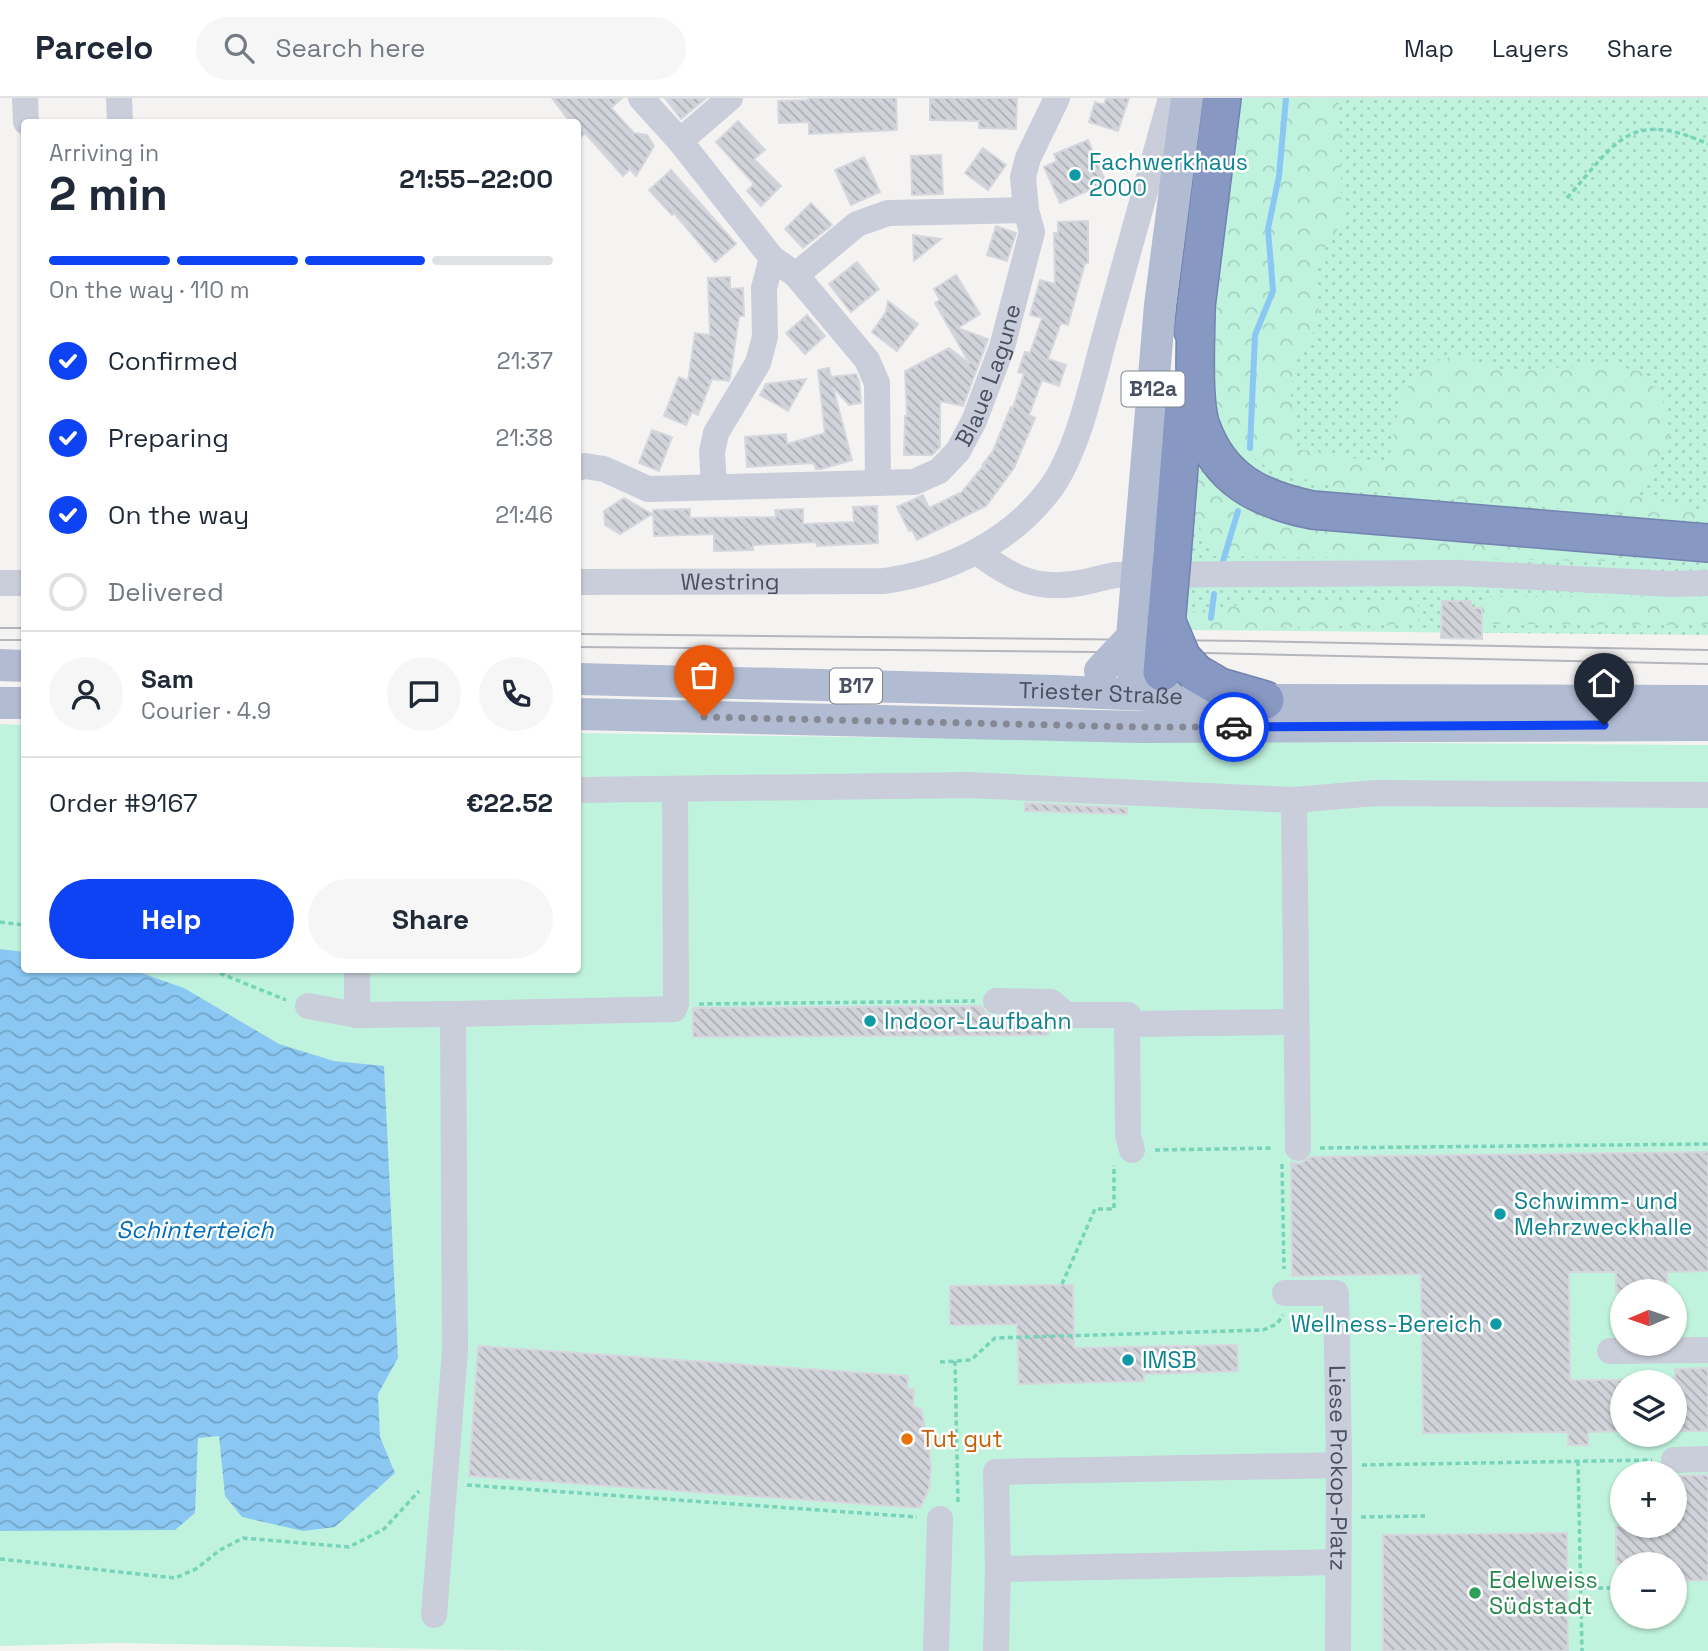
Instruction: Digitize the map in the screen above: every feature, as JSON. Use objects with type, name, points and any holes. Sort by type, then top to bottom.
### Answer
[{"type":"highway","points":[[1222,98],[1185,394],[1155,554],[1166,620],[1157,682],[1220,687],[1265,700]]},
{"type":"highway","points":[[1196,306],[1200,425],[1220,462],[1248,488],[1277,503],[1312,510],[1708,543]]},
{"type":"main road","name":"B12a","points":[[1157,682],[1132,637],[1155,554],[1160,305],[1187,98]]},
{"type":"main road","points":[[1056,691],[1100,671],[1132,637]]},
{"type":"main road","points":[[0,665],[21,666]]},
{"type":"main road","name":"Triester Straße","points":[[581,679],[1056,691],[1157,682]]},
{"type":"main road","points":[[1141,727],[1157,682]]},
{"type":"main road","points":[[1265,700],[1708,701]]},
{"type":"main road","points":[[0,703],[21,703]]},
{"type":"main road","name":"Triester Straße","points":[[581,715],[1141,727],[1708,725]]},
{"type":"street","points":[[24,98],[26,119]]},
{"type":"street","points":[[119,98],[120,119]]},
{"type":"street","points":[[641,98],[680,141],[772,258],[796,275],[867,360],[877,383],[878,483]]},
{"type":"street","points":[[680,141],[730,98]]},
{"type":"street","name":"Blaue Lagune","points":[[581,467],[604,469],[648,489],[914,482],[939,471],[958,451],[974,421],[1002,347],[1032,232],[1026,210],[1023,177],[1028,158],[1058,98]]},
{"type":"street","name":"Westring","points":[[581,582],[884,581],[912,577],[934,570],[977,552],[1009,531],[1051,488],[1066,462],[1087,399],[1171,98]]},
{"type":"street","points":[[796,275],[857,225],[888,213],[1026,210]]},
{"type":"street","points":[[714,487],[712,452],[716,433],[758,363],[765,337],[764,288],[772,258]]},
{"type":"street","points":[[977,552],[1019,579],[1046,586],[1117,575],[1460,573],[1708,583]]},
{"type":"street","points":[[0,583],[21,583]]},
{"type":"street","points":[[581,790],[968,785],[1294,800],[1377,793],[1708,795]]},
{"type":"street","points":[[308,1006],[357,1015],[674,1009],[675,789]]},
{"type":"street","points":[[1290,1148],[1297,1022],[1294,800]]},
{"type":"street","points":[[357,1015],[358,973]]},
{"type":"street","points":[[996,1001],[1051,1002],[1067,1015],[1128,1015],[1130,1143]]},
{"type":"street","points":[[434,1615],[455,1350],[453,1014]]},
{"type":"street","points":[[1128,1025],[1297,1022]]},
{"type":"street","name":"Liese Prokop-Platz","points":[[1285,1293],[1336,1293],[1338,1651]]},
{"type":"street","points":[[1687,1350],[1708,1350]]},
{"type":"street","points":[[1674,1460],[1708,1460]]},
{"type":"street","points":[[996,1651],[996,1472],[1339,1465]]},
{"type":"street","points":[[936,1651],[940,1519]]},
{"type":"street","points":[[998,1569],[1338,1562]]},
{"type":"path","points":[[1567,198],[1613,146],[1630,134],[1648,128],[1668,129],[1708,144]]},
{"type":"path","points":[[0,922],[21,925]]},
{"type":"path","points":[[219,973],[280,998],[308,1006]]},
{"type":"path","points":[[676,1004],[996,1001]]},
{"type":"path","points":[[1062,1284],[1095,1209],[1114,1209],[1114,1136],[1130,1143],[1290,1148],[1708,1144]]},
{"type":"path","points":[[940,1362],[971,1360],[995,1338],[1264,1330],[1277,1324],[1284,1313],[1290,1148]]},
{"type":"path","points":[[0,1559],[175,1578],[196,1569],[220,1550],[243,1538],[349,1547],[384,1529],[445,1473],[958,1519],[955,1361]]},
{"type":"path","points":[[1339,1465],[1674,1460]]},
{"type":"path","points":[[1578,1461],[1582,1651]]},
{"type":"path","points":[[1339,1518],[1425,1516]]},
{"type":"path","points":[[1581,1588],[1610,1588]]},
{"type":"green space","points":[[1238,98],[1708,98],[1708,635],[1184,630],[1193,446]]},
{"type":"green space","points":[[1238,98],[1339,98],[1342,223],[1322,251],[1315,280],[1319,314],[1310,342],[1294,364],[1291,395],[1297,449],[1388,464],[1401,397],[1425,362],[1463,355],[1503,372],[1605,364],[1644,372],[1663,401],[1670,435],[1639,496],[1708,512],[1708,522],[1346,489],[1273,472],[1221,432],[1204,380]]},
{"type":"green space","points":[[1192,464],[1247,513],[1335,533],[1614,551],[1612,561],[1212,556],[1189,502]]},
{"type":"green space","points":[[1483,596],[1708,596],[1708,625],[1482,624]]},
{"type":"green space","points":[[1262,602],[1418,602],[1418,624],[1184,630],[1182,613]]},
{"type":"green space","points":[[0,724],[21,725],[21,973],[581,973],[581,733],[1708,745],[1708,1651],[549,1651],[115,1643],[0,1646]]},
{"type":"water","name":"Schinterteich","points":[[0,949],[21,952],[21,973],[142,973],[184,988],[279,1044],[334,1061],[384,1066],[398,1358],[378,1394],[380,1437],[395,1473],[335,1527],[303,1531],[242,1517],[225,1496],[219,1436],[198,1438],[195,1513],[175,1530],[0,1531]]},
{"type":"building","points":[[552,98],[622,98],[611,108],[634,133],[647,135],[654,146],[636,176],[630,169],[623,176],[585,133],[581,137],[581,119],[568,119]]},
{"type":"building","points":[[665,98],[706,98],[681,119]]},
{"type":"building","points":[[808,98],[896,98],[897,130],[809,134],[809,122],[779,123],[778,101],[809,100]]},
{"type":"building","points":[[930,98],[1017,98],[1016,129],[979,128],[979,121],[930,120]]},
{"type":"building","points":[[1106,98],[1129,98],[1118,131],[1089,122],[1095,102],[1104,105]]},
{"type":"building","points":[[738,121],[765,150],[754,159],[781,186],[761,206],[747,191],[754,184],[716,142]]},
{"type":"building","name":"Fachwerkhaus 2000","points":[[1088,140],[1106,183],[1060,203],[1044,167],[1057,161],[1054,154]]},
{"type":"building","points":[[983,148],[1006,165],[988,190],[965,173]]},
{"type":"building","points":[[941,155],[943,194],[912,195],[911,156]]},
{"type":"building","points":[[864,157],[880,192],[851,205],[835,170]]},
{"type":"building","points":[[671,170],[736,244],[715,262],[674,213],[672,215],[649,190]]},
{"type":"building","points":[[811,203],[832,225],[803,248],[785,229]]},
{"type":"building","points":[[1088,221],[1088,263],[1085,263],[1068,325],[1061,323],[1048,359],[1066,365],[1059,386],[1042,380],[1029,415],[1035,418],[1014,468],[986,506],[917,540],[912,530],[909,531],[897,507],[923,495],[929,508],[962,492],[985,464],[1011,407],[1013,408],[1024,374],[1018,372],[1025,352],[1030,353],[1042,318],[1030,315],[1040,280],[1055,284],[1054,233],[1058,233],[1058,222]]},
{"type":"building","points":[[996,226],[1016,233],[1007,261],[987,255]]},
{"type":"building","points":[[913,235],[941,239],[914,261]]},
{"type":"building","points":[[857,262],[879,289],[851,312],[829,284]]},
{"type":"building","points":[[956,275],[980,314],[958,328],[988,339],[963,406],[940,401],[940,447],[932,455],[904,455],[907,416],[905,371],[949,348],[970,364],[935,303],[940,300],[934,289]]},
{"type":"building","points":[[730,277],[730,289],[743,288],[744,316],[739,316],[730,378],[729,381],[712,379],[698,415],[692,412],[686,425],[664,416],[679,377],[688,381],[695,333],[710,335],[708,278]]},
{"type":"building","points":[[888,301],[918,324],[897,351],[872,332],[886,312]]},
{"type":"building","points":[[807,315],[825,336],[805,354],[786,333]]},
{"type":"building","points":[[829,368],[831,377],[856,374],[859,381],[861,403],[849,405],[833,387],[852,460],[821,469],[816,469],[814,463],[747,467],[745,437],[786,434],[787,444],[825,433],[818,370]]},
{"type":"building","points":[[806,379],[788,411],[760,395],[766,384]]},
{"type":"building","points":[[652,430],[672,437],[659,471],[639,463]]},
{"type":"building","points":[[624,498],[652,514],[620,534],[605,525],[604,511]]},
{"type":"building","points":[[877,506],[878,543],[753,545],[753,550],[714,551],[714,534],[654,536],[653,510],[690,509],[690,518],[776,517],[775,510],[803,509],[803,524],[854,522],[853,507]]},
{"type":"building","points":[[1442,601],[1471,601],[1471,608],[1482,608],[1482,639],[1441,638]]},
{"type":"building","points":[[1025,803],[1127,808],[1127,814],[1025,811]]},
{"type":"building","name":"Indoor-Laufbahn","points":[[981,1006],[987,1014],[995,1017],[1045,1018],[1048,1020],[1048,1035],[693,1037],[693,1008]]},
{"type":"building","name":"Schwimm- und Mehrzweckhalle","points":[[1708,1152],[1708,1271],[1667,1272],[1667,1279],[1616,1279],[1616,1272],[1569,1272],[1570,1380],[1610,1380],[1610,1431],[1588,1432],[1588,1445],[1568,1445],[1568,1432],[1423,1433],[1421,1274],[1292,1276],[1291,1162],[1299,1164],[1311,1157]]},
{"type":"building","points":[[1073,1285],[1074,1348],[1237,1345],[1238,1371],[1144,1374],[1144,1381],[1019,1384],[1017,1324],[950,1325],[950,1286]]},
{"type":"building","points":[[478,1346],[908,1376],[907,1389],[914,1389],[913,1407],[921,1409],[927,1435],[931,1466],[929,1489],[920,1508],[469,1476]]},
{"type":"building","points":[[1708,1368],[1708,1431],[1687,1431],[1687,1370],[1675,1369]]},
{"type":"building","points":[[1708,1475],[1708,1580],[1687,1581],[1687,1552],[1616,1552],[1616,1538],[1687,1538],[1687,1476]]},
{"type":"building","name":"Edelweiss Südstadt","points":[[1567,1533],[1568,1651],[1383,1651],[1383,1535]]},
{"type":"waterway","points":[[1250,448],[1255,335],[1273,291],[1268,229],[1279,176],[1286,98]]},
{"type":"waterway","points":[[1223,561],[1238,511]]},
{"type":"waterway","points":[[1211,618],[1214,594]]},
{"type":"tram line","points":[[0,628],[21,628]]},
{"type":"tram line","points":[[581,634],[1248,641],[1708,650]]},
{"type":"tram line","points":[[0,640],[21,640]]},
{"type":"tram line","points":[[581,647],[1207,653],[1708,664]]},
{"type":"way so far","points":[[704,717],[1234,727]]},
{"type":"place","name":"Fachwerkhaus 2000","points":[[1075,175]]},
{"type":"place","name":"Indoor-Laufbahn","points":[[870,1021]]},
{"type":"place","name":"Schwimm- und Mehrzweckhalle","points":[[1500,1214]]},
{"type":"place","name":"Wellness-Bereich","points":[[1496,1324]]},
{"type":"place","name":"IMSB","points":[[1128,1360]]},
{"type":"place","name":"Tut gut","points":[[907,1439]]},
{"type":"place","name":"Edelweiss Südstadt","points":[[1475,1593]]},
{"type":"route","points":[[1234,727],[1604,725]]}]
